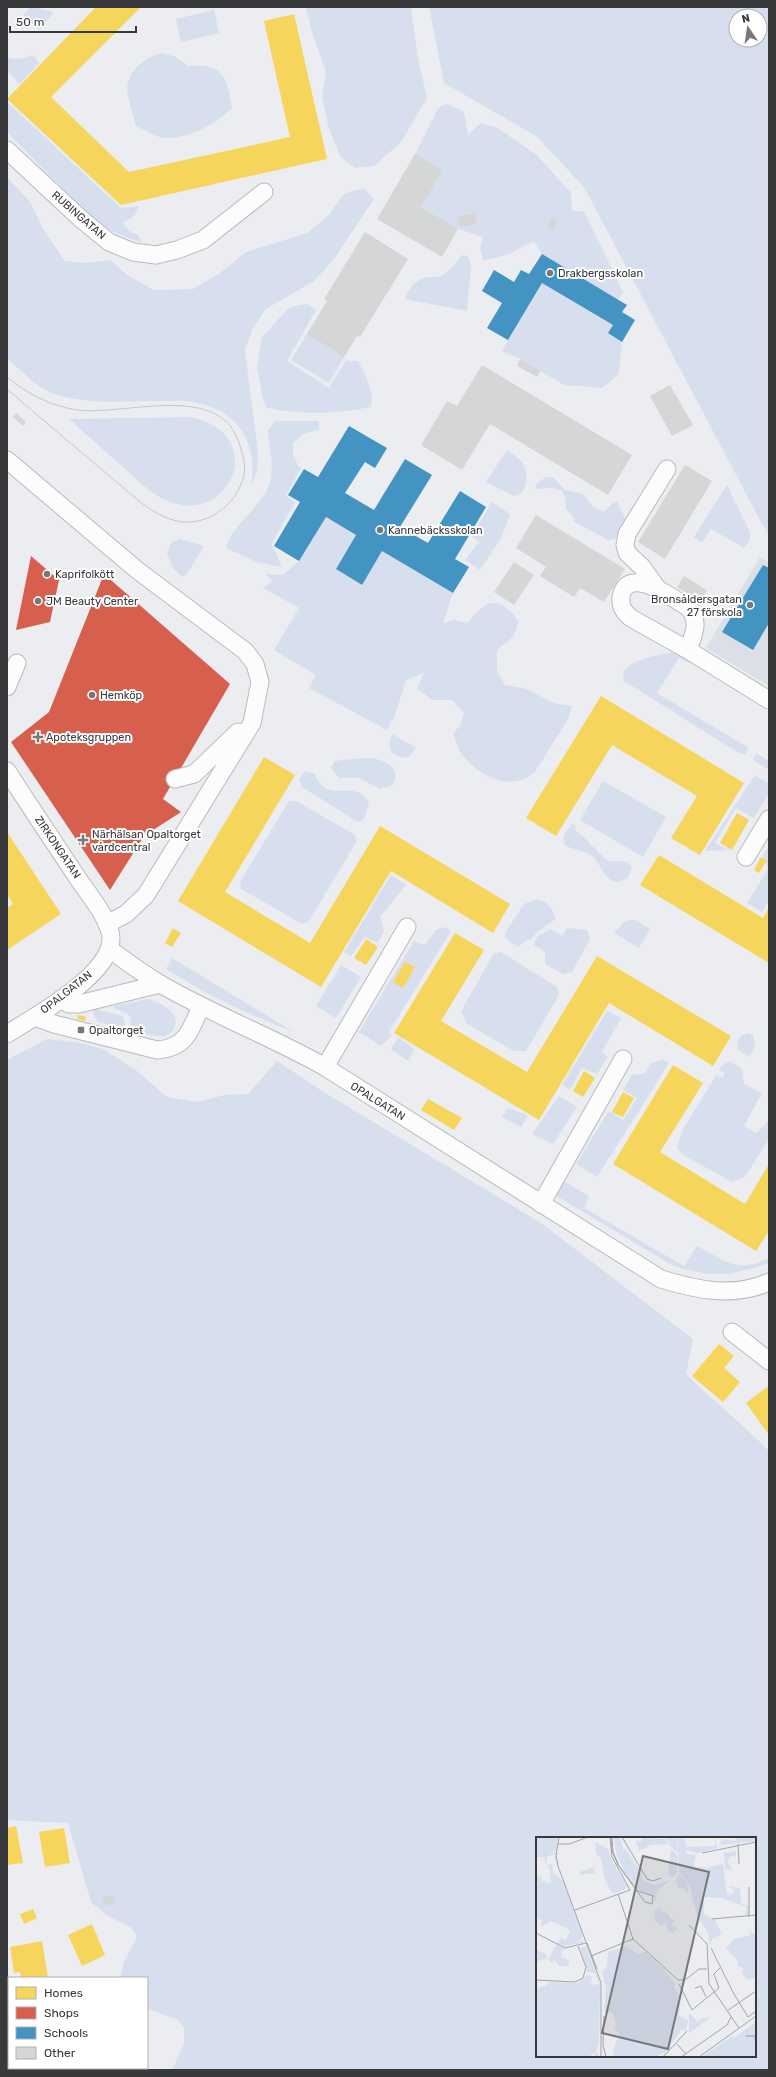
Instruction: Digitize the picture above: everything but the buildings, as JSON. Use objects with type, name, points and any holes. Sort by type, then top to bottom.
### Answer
[{"type":"street","name":"RUBINGATAN","points":[[7,150],[109,242],[132,252],[156,255],[177,250],[203,240],[264,192]]},
{"type":"street","points":[[7,460],[137,570],[245,651],[255,664],[260,682],[254,716],[248,730],[146,894],[126,914],[107,924],[112,939],[109,949]]},
{"type":"street","points":[[658,590],[642,567],[627,553],[626,539],[627,534],[667,469]]},
{"type":"street","points":[[688,650],[697,627],[694,614],[689,608],[643,582],[632,582],[625,587],[621,604],[623,612],[769,700]]},
{"type":"street","points":[[7,687],[17,663]]},
{"type":"street","points":[[175,779],[194,774],[254,716]]},
{"type":"street","name":"ZIRKONGATAN","points":[[7,771],[107,924]]},
{"type":"street","points":[[746,857],[769,819]]},
{"type":"street","points":[[325,1067],[407,927]]},
{"type":"street","name":"OPALGATAN","points":[[7,1034],[35,1017],[85,980],[101,963],[109,949],[160,984],[201,1006],[292,1048],[325,1067],[661,1279],[688,1287],[726,1291],[744,1289],[769,1282]]},
{"type":"street","points":[[61,999],[69,1004],[79,1004],[160,984]]},
{"type":"street","points":[[35,1017],[54,1024],[157,1050],[168,1049],[179,1044],[186,1037],[201,1006]]},
{"type":"street","points":[[541,1204],[623,1058]]},
{"type":"street","points":[[732,1332],[769,1361]]},
{"type":"street","points":[[7,2065],[8,2070]]},
{"type":"shaded area","points":[[31,7],[54,12],[39,30],[23,15]]},
{"type":"shaded area","points":[[306,7],[411,7],[418,59],[427,98],[401,142],[374,166],[355,168],[341,157],[329,129],[322,97],[326,72],[311,29]]},
{"type":"shaded area","points":[[429,7],[769,7],[769,534],[762,524],[584,187],[536,136],[444,83]]},
{"type":"shaded area","points":[[214,10],[219,33],[181,42],[176,19]]},
{"type":"shaded area","points":[[162,53],[176,57],[188,66],[209,67],[216,70],[225,80],[232,108],[210,125],[192,133],[174,138],[161,138],[136,126],[127,92],[130,76],[138,65]]},
{"type":"shaded area","points":[[33,55],[39,63],[20,84],[7,71],[7,57],[17,59]]},
{"type":"shaded area","points":[[7,102],[121,208],[139,206],[135,215],[123,223],[129,231],[138,235],[142,242],[116,233],[92,218],[7,132]]},
{"type":"shaded area","points":[[448,104],[464,112],[468,135],[481,123],[496,127],[537,155],[571,193],[572,211],[584,211],[623,292],[618,300],[542,254],[534,241],[507,255],[482,261],[483,257],[480,250],[483,237],[458,229],[421,207],[443,170],[415,154],[439,107]]},
{"type":"shaded area","points":[[7,177],[30,202],[43,229],[65,261],[86,263],[111,260],[127,275],[154,290],[193,289],[220,273],[246,252],[307,233],[328,216],[344,194],[364,188],[374,199],[334,259],[314,281],[266,309],[253,328],[245,350],[258,453],[257,472],[251,485],[252,457],[243,432],[235,422],[213,407],[184,401],[110,402],[83,400],[58,395],[51,393],[37,385],[7,358]]},
{"type":"shaded area","points":[[462,255],[468,256],[471,265],[467,311],[405,299],[414,284],[424,278],[439,276],[445,273]]},
{"type":"shaded area","points":[[542,283],[613,325],[608,333],[622,342],[619,374],[602,388],[564,385],[520,359],[502,351]]},
{"type":"shaded area","points":[[307,304],[316,310],[287,361],[329,388],[347,359],[349,361],[358,361],[366,377],[372,395],[371,407],[319,413],[293,412],[267,408],[263,399],[257,368],[262,337],[290,307]]},
{"type":"shaded area","points":[[307,334],[344,357],[329,383],[291,360]]},
{"type":"shaded area","points":[[189,417],[214,426],[229,439],[235,456],[233,473],[225,489],[211,500],[192,506],[170,502],[151,492],[69,419]]},
{"type":"shaded area","points":[[275,421],[319,421],[319,430],[303,434],[293,443],[293,455],[301,468],[286,495],[295,502],[271,545],[275,550],[282,567],[256,562],[226,548],[234,532],[260,501],[269,485],[272,465],[268,430]]},
{"type":"shaded area","points":[[507,450],[522,462],[526,471],[525,488],[519,495],[514,496],[486,482]]},
{"type":"shaded area","points":[[546,477],[553,477],[565,490],[583,494],[597,510],[605,511],[614,502],[617,502],[626,520],[616,538],[608,540],[573,521],[574,518],[566,509],[566,500],[563,491],[552,488],[535,489],[537,483]]},
{"type":"shaded area","points":[[727,485],[750,532],[750,540],[744,548],[711,529],[702,543],[694,537]]},
{"type":"shaded area","points":[[492,502],[510,514],[501,538],[480,570],[465,560],[479,542],[472,536]]},
{"type":"shaded area","points":[[326,517],[356,535],[336,569],[361,585],[382,551],[453,593],[443,623],[454,620],[467,623],[481,608],[493,603],[504,607],[519,621],[513,637],[497,650],[497,670],[505,685],[527,689],[553,703],[572,706],[564,727],[540,765],[532,774],[513,782],[503,781],[484,774],[467,761],[456,743],[453,733],[460,726],[464,713],[452,700],[432,700],[417,688],[424,673],[406,680],[395,715],[387,730],[309,688],[316,675],[274,650],[299,608],[263,588],[273,581],[265,574],[283,575],[299,561]]},
{"type":"shaded area","points":[[180,539],[204,546],[187,574],[182,577],[173,568],[167,553],[171,543]]},
{"type":"shaded area","name":"Bronsåldersgatan 27 förskola","points":[[760,557],[769,563],[769,686],[706,648]]},
{"type":"shaded area","points":[[676,652],[689,659],[691,664],[679,658],[657,693],[749,748],[745,754],[739,753],[624,681],[623,673],[626,668],[632,664],[646,658]]},
{"type":"shaded area","points":[[392,734],[416,748],[410,756],[402,758],[392,753],[389,744]]},
{"type":"shaded area","points":[[756,753],[769,761],[769,770],[753,760]]},
{"type":"shaded area","points":[[369,758],[386,762],[393,769],[395,779],[393,785],[380,789],[359,778],[339,778],[331,768],[334,762],[337,761]]},
{"type":"shaded area","points":[[307,771],[315,774],[320,784],[327,789],[334,791],[357,792],[364,796],[369,804],[364,819],[358,822],[302,787],[299,779],[304,772]]},
{"type":"shaded area","points":[[755,775],[769,784],[769,793],[754,818],[736,808],[715,843],[729,850],[705,851]]},
{"type":"shaded area","points":[[603,781],[666,817],[643,857],[580,820]]},
{"type":"shaded area","points":[[289,801],[296,801],[355,835],[357,841],[309,921],[302,924],[241,889],[240,882]]},
{"type":"shaded area","points":[[572,823],[576,826],[575,830],[608,861],[624,861],[632,867],[627,878],[618,882],[613,881],[605,874],[591,855],[565,845],[563,837]]},
{"type":"shaded area","points":[[769,846],[769,901],[762,912],[747,903],[768,869],[763,855]]},
{"type":"shaded area","points":[[391,875],[406,885],[380,917],[384,931],[378,943],[365,937],[351,956],[344,952]]},
{"type":"shaded area","points":[[535,900],[543,901],[549,905],[556,919],[537,932],[531,940],[527,940],[518,947],[505,938],[505,933],[524,904]]},
{"type":"shaded area","points":[[635,920],[650,929],[639,948],[614,933],[624,922]]},
{"type":"shaded area","points":[[445,927],[451,931],[389,1032],[392,1035],[381,1046],[359,1032],[414,941],[425,945],[436,930]]},
{"type":"shaded area","points":[[567,928],[587,930],[590,939],[572,972],[563,974],[545,964],[545,952],[533,944],[538,936],[550,929],[562,936]]},
{"type":"shaded area","points":[[501,952],[557,987],[559,995],[526,1051],[514,1051],[467,1024],[461,1011],[494,953]]},
{"type":"shaded area","points":[[172,958],[294,1032],[228,1004],[166,969]]},
{"type":"shaded area","points":[[341,965],[361,977],[336,1018],[316,1006]]},
{"type":"shaded area","points":[[148,999],[164,1006],[175,1018],[176,1023],[169,1034],[164,1036],[156,1036],[130,1030],[131,1020],[128,1014],[114,1008],[114,1006]]},
{"type":"shaded area","points":[[95,1009],[122,1016],[125,1021],[124,1029],[98,1022],[94,1016],[93,1010]]},
{"type":"shaded area","points":[[607,1011],[621,1018],[602,1052],[608,1057],[597,1074],[582,1068],[570,1090],[562,1085]]},
{"type":"shaded area","points":[[747,1033],[753,1035],[755,1044],[750,1057],[738,1050],[737,1042],[741,1036]]},
{"type":"shaded area","points":[[398,1037],[413,1048],[414,1051],[408,1061],[391,1049]]},
{"type":"shaded area","points":[[47,1039],[81,1043],[103,1049],[136,1070],[167,1097],[198,1102],[224,1095],[248,1094],[277,1061],[322,1091],[541,1223],[693,1339],[686,1374],[769,1451],[769,2070],[172,2070],[184,2044],[184,2028],[178,2020],[148,2008],[148,1977],[120,1977],[124,1962],[137,1937],[132,1928],[108,1916],[91,1902],[68,1823],[7,1820],[7,1060]]},
{"type":"shaded area","points":[[663,1060],[669,1063],[597,1177],[576,1164],[609,1111],[623,1120],[637,1098],[623,1090],[632,1075],[645,1073],[651,1063]]},
{"type":"shaded area","points":[[728,1061],[742,1068],[744,1084],[762,1093],[744,1126],[756,1133],[766,1124],[769,1119],[769,1139],[745,1177],[732,1182],[683,1155],[677,1147],[682,1131],[716,1075],[722,1078],[725,1073],[719,1070],[723,1064]]},
{"type":"shaded area","points":[[559,1096],[577,1107],[553,1144],[532,1134]]},
{"type":"shaded area","points":[[508,1108],[528,1115],[521,1127],[502,1117]]},
{"type":"shaded area","points":[[562,1180],[589,1196],[584,1208],[684,1266],[696,1247],[699,1247],[725,1261],[740,1266],[758,1263],[769,1258],[769,1263],[729,1274],[707,1274],[672,1265],[558,1197],[556,1195]]},
{"type":"tram line","points":[[7,377],[31,394],[58,406],[77,410],[96,411],[167,406],[190,407],[210,412],[227,422],[238,440],[244,462],[244,475],[240,487],[226,506],[216,514],[206,519],[194,522],[182,522],[170,519],[153,511],[136,499],[7,389]]},
{"type":"place","name":"Drakbergsskolan","points":[[550,273]]},
{"type":"place","name":"Kannebäcksskolan","points":[[380,530]]},
{"type":"place","name":"Kaprifolkött","points":[[47,574]]},
{"type":"place","name":"JM Beauty Center","points":[[38,601]]},
{"type":"place","name":"Bronsåldersgatan 27 förskola","points":[[750,605]]},
{"type":"place","name":"Hemköp","points":[[92,695]]},
{"type":"place","name":"Apoteksgruppen","points":[[38,737]]},
{"type":"place","name":"Närhälsan Opaltorget vårdcentral","points":[[83,840]]},
{"type":"place","name":"Opaltorget","points":[[81,1030]]}]
